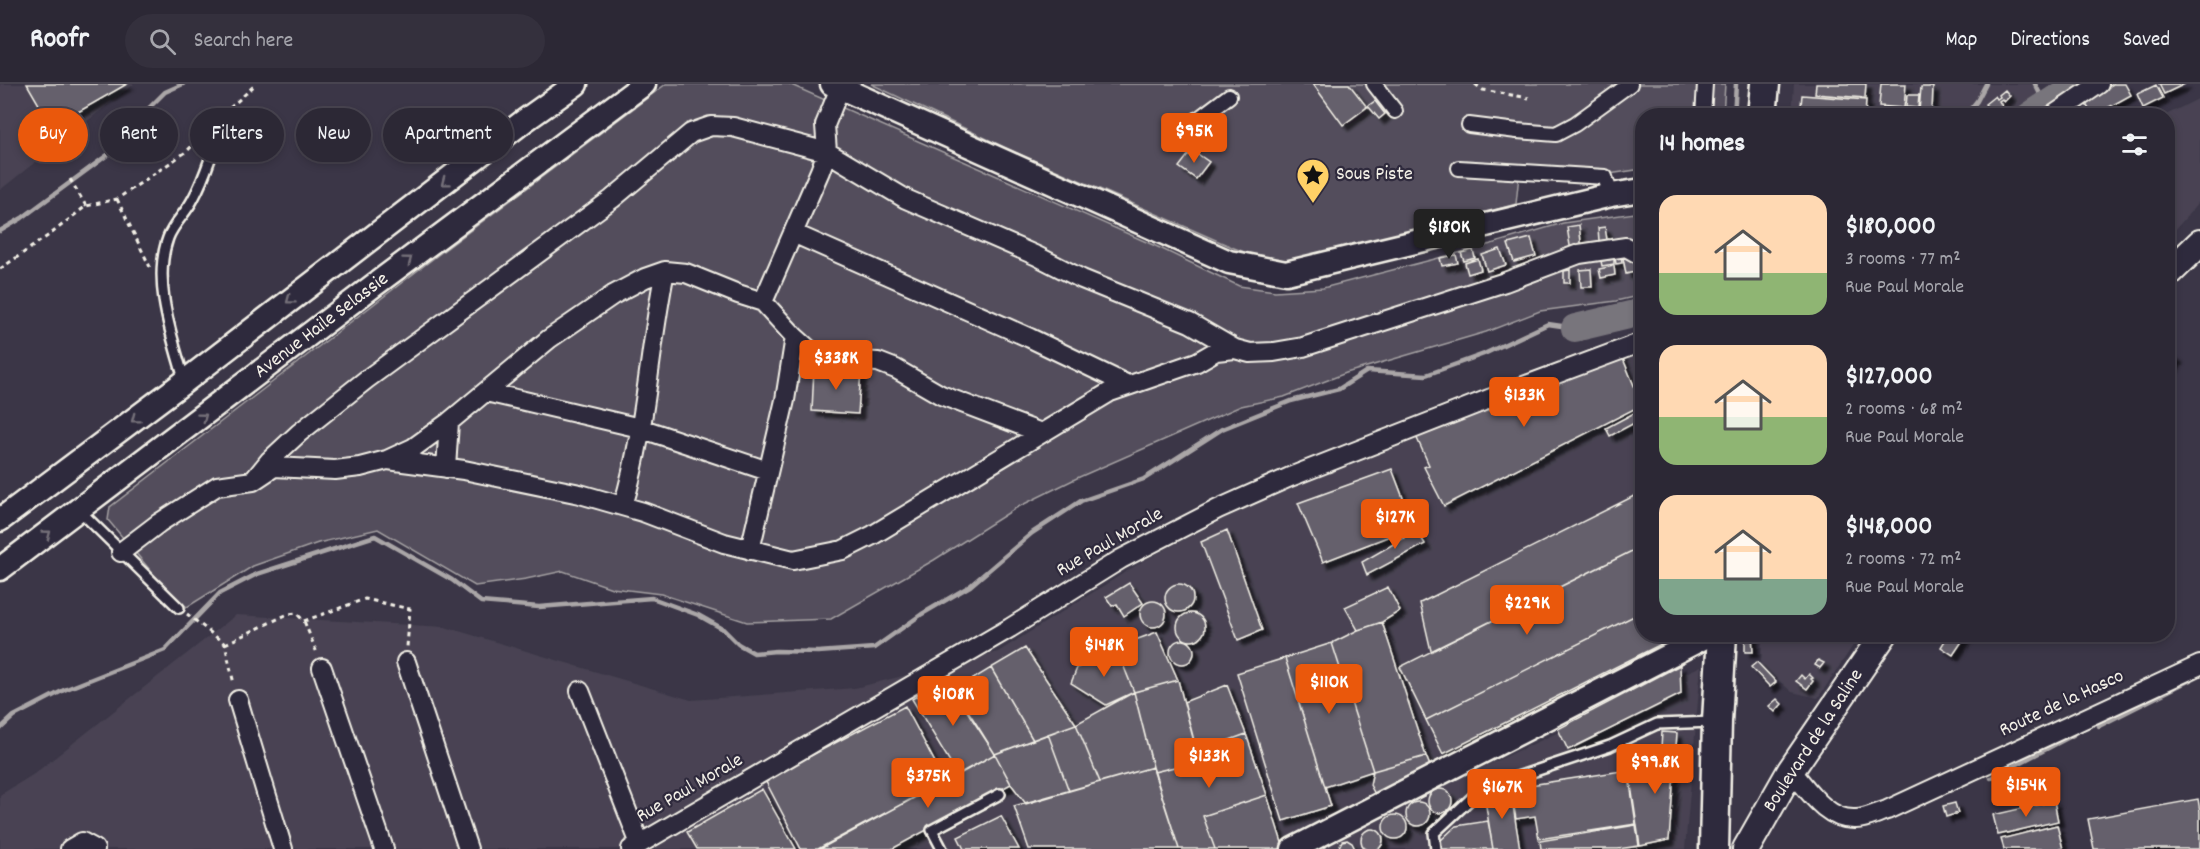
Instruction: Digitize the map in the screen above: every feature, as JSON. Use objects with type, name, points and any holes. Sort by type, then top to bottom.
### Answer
[{"type":"main road","points":[[1763,108],[1765,84]]},
{"type":"main road","points":[[2175,266],[2200,243]]},
{"type":"main road","points":[[1714,849],[1722,642]]},
{"type":"main road","name":"Boulevard de la Saline","points":[[1746,849],[1791,770],[1879,642]]},
{"type":"street","name":"Avenue Haile Selassie","points":[[0,520],[576,84]]},
{"type":"street","name":"Avenue Haile Selassie","points":[[0,569],[644,84]]},
{"type":"street","points":[[1374,84],[1395,111]]},
{"type":"street","points":[[1469,125],[1556,134],[1575,124],[1630,84]]},
{"type":"street","points":[[1704,108],[1705,84]]},
{"type":"street","points":[[2064,108],[2099,84]]},
{"type":"street","points":[[763,302],[826,152],[825,125],[836,86],[1229,262],[1286,273],[1635,191]]},
{"type":"street","points":[[1189,126],[1229,96]]},
{"type":"street","points":[[253,481],[270,460],[367,379],[612,199],[691,133],[711,126],[733,127],[826,152],[906,200],[1037,256],[1082,279],[1190,323],[1235,349],[1250,353],[1303,347],[1505,282],[1579,254],[1626,247],[1635,252]]},
{"type":"street","points":[[1459,168],[1605,177],[1611,195]]},
{"type":"street","points":[[2175,265],[2200,229]]},
{"type":"street","points":[[793,233],[1030,338],[1128,385]]},
{"type":"street","points":[[121,552],[159,523],[217,486],[253,481],[274,467],[335,470],[360,467],[387,460],[413,448],[449,422],[549,339],[613,295],[645,278],[665,271],[686,273],[763,302],[814,354],[834,360],[878,362],[896,369],[941,395],[1041,433]]},
{"type":"street","points":[[623,506],[635,465],[656,313],[665,271]]},
{"type":"street","points":[[750,550],[785,400],[795,337]]},
{"type":"street","name":"Rue Paul Morale","points":[[635,847],[1010,628],[1121,559],[1218,509],[1345,455],[1635,345]]},
{"type":"street","points":[[387,460],[446,468],[580,494],[623,506],[724,543],[793,560],[843,550],[873,535],[1110,392],[1197,362],[1216,351],[1235,349]]},
{"type":"street","points":[[486,392],[640,428],[768,471]]},
{"type":"street","points":[[446,468],[449,422]]},
{"type":"street","points":[[1293,849],[1695,642]]},
{"type":"street","points":[[406,662],[468,849]]},
{"type":"street","name":"Route de la Hasco","points":[[1791,770],[1825,809],[1845,819],[1858,819],[1887,810],[2200,665]]},
{"type":"street","points":[[322,668],[384,849]]},
{"type":"street","points":[[580,691],[635,847]]},
{"type":"street","points":[[238,700],[283,849]]},
{"type":"street","points":[[70,849],[82,842],[96,849]]},
{"type":"lane","points":[[184,381],[160,276],[168,238],[193,199],[207,162]]},
{"type":"lane","points":[[79,510],[179,608]]},
{"type":"lane","points":[[1436,849],[1434,833],[1477,793],[1487,787],[1610,746],[1657,724],[1717,721]]},
{"type":"lane","points":[[942,849],[932,830],[1000,794]]},
{"type":"path","points":[[230,108],[256,84]]},
{"type":"path","points":[[1475,84],[1483,90],[1529,98]]},
{"type":"path","points":[[0,269],[86,206],[117,199],[190,148]]},
{"type":"path","points":[[70,179],[86,206]]},
{"type":"path","points":[[117,199],[150,268]]},
{"type":"path","points":[[304,621],[365,599],[410,609],[406,662]]},
{"type":"path","points":[[179,608],[225,644],[238,700]]},
{"type":"path","points":[[225,644],[288,614],[296,613],[304,621],[322,668]]},
{"type":"shaded area","points":[[0,84],[134,84],[104,108],[100,108],[100,111],[88,120],[88,108],[18,108],[18,162],[35,162],[0,190]]},
{"type":"shaded area","points":[[666,84],[789,84],[1160,248],[1239,286],[1275,291],[1323,288],[1563,223],[1635,213],[1635,297],[1540,311],[1486,332],[1346,373],[1284,397],[1241,406],[1077,478],[1016,508],[934,560],[831,619],[747,622],[661,594],[612,588],[563,571],[475,586],[378,529],[318,543],[253,566],[187,607],[166,589],[108,520],[110,507],[443,251]]},
{"type":"shaded area","name":"Sous Piste","points":[[871,84],[1725,84],[1723,108],[1635,108],[1635,170],[1609,174],[1520,165],[1516,204],[1320,259],[1265,258],[1244,252],[1004,147]]},
{"type":"shaded area","points":[[1794,84],[2033,84],[2042,103],[2035,108],[1792,108]]},
{"type":"shaded area","points":[[2200,98],[2200,201],[2175,230],[2175,110]]},
{"type":"shaded area","points":[[1635,355],[1635,642],[1699,642],[1290,849],[0,849],[0,795],[34,774],[236,615],[445,627],[691,700],[855,688],[998,652],[1143,561],[1254,502],[1339,465]]},
{"type":"shaded area","points":[[1762,642],[1855,642],[1818,698],[1792,692],[1761,665]]},
{"type":"shaded area","points":[[1701,666],[1685,849],[1308,849],[1326,840]]},
{"type":"building","points":[[27,84],[127,84],[85,108],[41,108]]},
{"type":"building","points":[[1313,84],[1349,84],[1367,107],[1343,125]]},
{"type":"building","points":[[1816,84],[1866,84],[1865,98],[1815,94]]},
{"type":"building","points":[[1881,84],[1906,84],[1904,108],[1879,106]]},
{"type":"building","points":[[2113,84],[2125,84],[2131,95],[2107,108],[2088,108],[2084,101]]},
{"type":"building","points":[[2159,84],[2185,84],[2164,94]]},
{"type":"building","points":[[2156,85],[2163,98],[2143,108],[2137,94]]},
{"type":"building","points":[[1921,87],[1933,87],[1932,108],[1919,108]]},
{"type":"building","points":[[2005,90],[2010,96],[2004,102],[2002,99],[1999,101],[2002,106],[1999,108],[1989,108],[1985,104],[1995,96],[1997,99]]},
{"type":"building","points":[[1802,95],[1866,100],[1866,108],[1801,108]]},
{"type":"building","points":[[1907,95],[1919,95],[1918,108],[1906,107]]},
{"type":"building","points":[[1375,101],[1385,114],[1379,119],[1368,106]]},
{"type":"building","points":[[1192,150],[1209,162],[1196,179],[1179,167]]},
{"type":"building","points":[[1579,225],[1582,250],[1571,252],[1567,227]]},
{"type":"building","points":[[1605,227],[1607,240],[1599,241],[1598,228]]},
{"type":"building","points":[[1531,238],[1536,256],[1514,262],[1508,244]]},
{"type":"building","points":[[1500,249],[1506,265],[1487,271],[1482,255]]},
{"type":"building","points":[[1473,250],[1475,258],[1464,261],[1461,253]]},
{"type":"building","points":[[1456,255],[1458,263],[1442,266],[1440,258]]},
{"type":"building","points":[[1635,255],[1635,272],[1626,274],[1623,258]]},
{"type":"building","points":[[1621,256],[1622,263],[1616,264],[1615,257]]},
{"type":"building","points":[[1478,259],[1481,270],[1468,274],[1465,263]]},
{"type":"building","points":[[1614,259],[1614,264],[1602,266],[1601,261]]},
{"type":"building","points":[[1614,266],[1615,275],[1601,278],[1599,269]]},
{"type":"building","points":[[1591,269],[1592,287],[1581,287],[1580,270]]},
{"type":"building","points":[[1570,270],[1570,283],[1564,283],[1564,271]]},
{"type":"building","points":[[1621,354],[1635,388],[1635,409],[1444,506],[1424,467],[1429,465],[1415,434]]},
{"type":"building","points":[[814,368],[861,370],[858,414],[812,411]]},
{"type":"building","points":[[1635,413],[1635,423],[1610,436],[1606,428]]},
{"type":"building","points":[[1392,469],[1413,524],[1400,532],[1323,562],[1298,503]]},
{"type":"building","points":[[1635,496],[1635,549],[1431,651],[1420,603]]},
{"type":"building","points":[[1413,524],[1425,544],[1367,575],[1362,562],[1404,538],[1400,532]]},
{"type":"building","points":[[1227,530],[1262,630],[1238,640],[1201,542]]},
{"type":"building","points":[[1635,550],[1635,616],[1426,720],[1400,667]]},
{"type":"building","points":[[1129,583],[1143,603],[1124,616],[1117,604],[1112,606],[1106,597]]},
{"type":"building","points":[[1179,584],[1189,588],[1193,598],[1189,608],[1179,612],[1169,608],[1165,598],[1169,588]]},
{"type":"building","points":[[1388,587],[1400,611],[1382,622],[1358,630],[1345,607]]},
{"type":"building","points":[[1153,601],[1163,604],[1166,614],[1163,624],[1153,627],[1143,624],[1140,614],[1143,604]]},
{"type":"building","points":[[1191,613],[1201,617],[1205,627],[1201,637],[1191,641],[1181,637],[1177,627],[1181,617]]},
{"type":"building","points":[[1635,616],[1635,642],[1665,642],[1443,754],[1426,720]]},
{"type":"building","points":[[1382,622],[1426,756],[1373,771],[1332,643],[1358,630]]},
{"type":"building","points":[[1157,632],[1178,680],[1134,692],[1116,647]]},
{"type":"building","points":[[1182,640],[1187,641],[1193,647],[1193,657],[1187,663],[1182,664],[1177,663],[1171,657],[1170,652],[1171,647],[1177,641]]},
{"type":"building","points":[[1745,642],[1752,642],[1753,652],[1745,652]]},
{"type":"building","points":[[1944,642],[1962,642],[1953,655],[1941,647]]},
{"type":"building","points":[[1332,643],[1373,771],[1325,787],[1285,658]]},
{"type":"building","points":[[1116,647],[1134,692],[1106,705],[1071,683],[1077,668],[1097,655]]},
{"type":"building","points":[[1025,648],[1076,724],[1033,740],[991,668]]},
{"type":"building","points":[[1285,658],[1331,806],[1283,821],[1237,673]]},
{"type":"building","points":[[1818,660],[1824,663],[1820,668],[1815,665]]},
{"type":"building","points":[[1757,662],[1776,682],[1770,687],[1751,667]]},
{"type":"building","points":[[1680,665],[1681,694],[1568,750],[1558,729]]},
{"type":"building","points":[[991,668],[1033,740],[995,754],[955,690]]},
{"type":"building","points":[[1809,674],[1813,681],[1807,689],[1796,681],[1801,675],[1805,679]]},
{"type":"building","points":[[946,679],[995,754],[958,775],[912,699]]},
{"type":"building","points":[[1178,680],[1199,761],[1154,772],[1134,692]]},
{"type":"building","points":[[1227,685],[1246,734],[1197,752],[1184,702]]},
{"type":"building","points":[[1134,692],[1153,767],[1100,782],[1076,724]]},
{"type":"building","points":[[1777,699],[1782,704],[1775,712],[1769,706]]},
{"type":"building","points":[[905,706],[945,781],[818,849],[801,849],[765,780]]},
{"type":"building","points":[[1076,724],[1100,782],[1069,791],[1048,734]]},
{"type":"building","points":[[1662,732],[1677,733],[1669,840],[1640,846],[1629,772],[1666,764],[1660,764]]},
{"type":"building","points":[[1048,734],[1069,791],[1026,804],[1011,784],[995,754]]},
{"type":"building","points":[[1246,734],[1267,795],[1203,816],[1215,849],[1179,849],[1154,772],[1199,761],[1197,752]]},
{"type":"building","points":[[995,754],[1011,784],[892,849],[820,849]]},
{"type":"building","points":[[1426,756],[1432,771],[1377,798],[1370,785],[1373,771]]},
{"type":"building","points":[[1153,767],[1179,849],[1029,849],[1014,806]]},
{"type":"building","points":[[1628,770],[1636,824],[1539,839],[1535,816],[1516,819],[1511,788]]},
{"type":"building","points":[[1510,788],[1520,849],[1493,849],[1484,794]]},
{"type":"building","points":[[762,789],[796,849],[697,849],[687,832]]},
{"type":"building","points":[[1440,789],[1448,793],[1452,801],[1448,809],[1440,813],[1432,809],[1428,801],[1432,793]]},
{"type":"building","points":[[1267,795],[1284,849],[1215,849],[1203,816]]},
{"type":"building","points":[[2198,799],[2200,849],[2094,849],[2088,819]]},
{"type":"building","points":[[2054,801],[2058,821],[1998,835],[1993,815]]},
{"type":"building","points":[[1418,802],[1426,806],[1430,814],[1426,822],[1418,826],[1410,822],[1406,814],[1410,806]]},
{"type":"building","points":[[1955,803],[1958,813],[1946,817],[1943,806]]},
{"type":"building","points":[[1395,815],[1403,819],[1407,827],[1403,835],[1395,839],[1387,835],[1383,827],[1387,819]]},
{"type":"building","points":[[1001,816],[1019,849],[964,849],[958,837]]},
{"type":"building","points":[[1488,821],[1493,849],[1442,849],[1440,841],[1456,826]]},
{"type":"building","points":[[1636,825],[1639,846],[1618,849],[1541,849],[1540,841]]},
{"type":"building","points":[[2057,825],[2063,849],[2004,849],[2001,839]]},
{"type":"building","points":[[1372,829],[1380,832],[1382,836],[1380,848],[1368,850],[1364,848],[1361,840],[1364,832]]},
{"type":"building","points":[[1347,840],[1355,849],[1338,849],[1342,841]]},
{"type":"waterway","points":[[0,231],[22,218],[125,142],[146,111],[165,92],[183,84]]},
{"type":"waterway","points":[[1734,108],[1736,84]]},
{"type":"waterway","points":[[1971,108],[1986,84]]},
{"type":"waterway","points":[[2035,84],[2041,96],[2050,102]]},
{"type":"waterway","points":[[2042,108],[2078,84]]},
{"type":"waterway","points":[[1575,328],[1635,314]]},
{"type":"waterway","points":[[0,729],[14,716],[64,690],[165,650],[220,593],[257,574],[375,536],[452,580],[481,602],[539,607],[652,598],[698,615],[723,629],[738,644],[754,653],[874,648],[922,614],[970,586],[1032,533],[1081,501],[1144,479],[1222,429],[1291,401],[1339,389],[1367,371],[1426,375],[1484,354],[1548,324],[1575,328]]},
{"type":"waterway","points":[[2099,726],[2200,675]]},
{"type":"waterway","points":[[1991,778],[2073,735]]},
{"type":"place","name":"Sous Piste","points":[[1313,204]]}]
